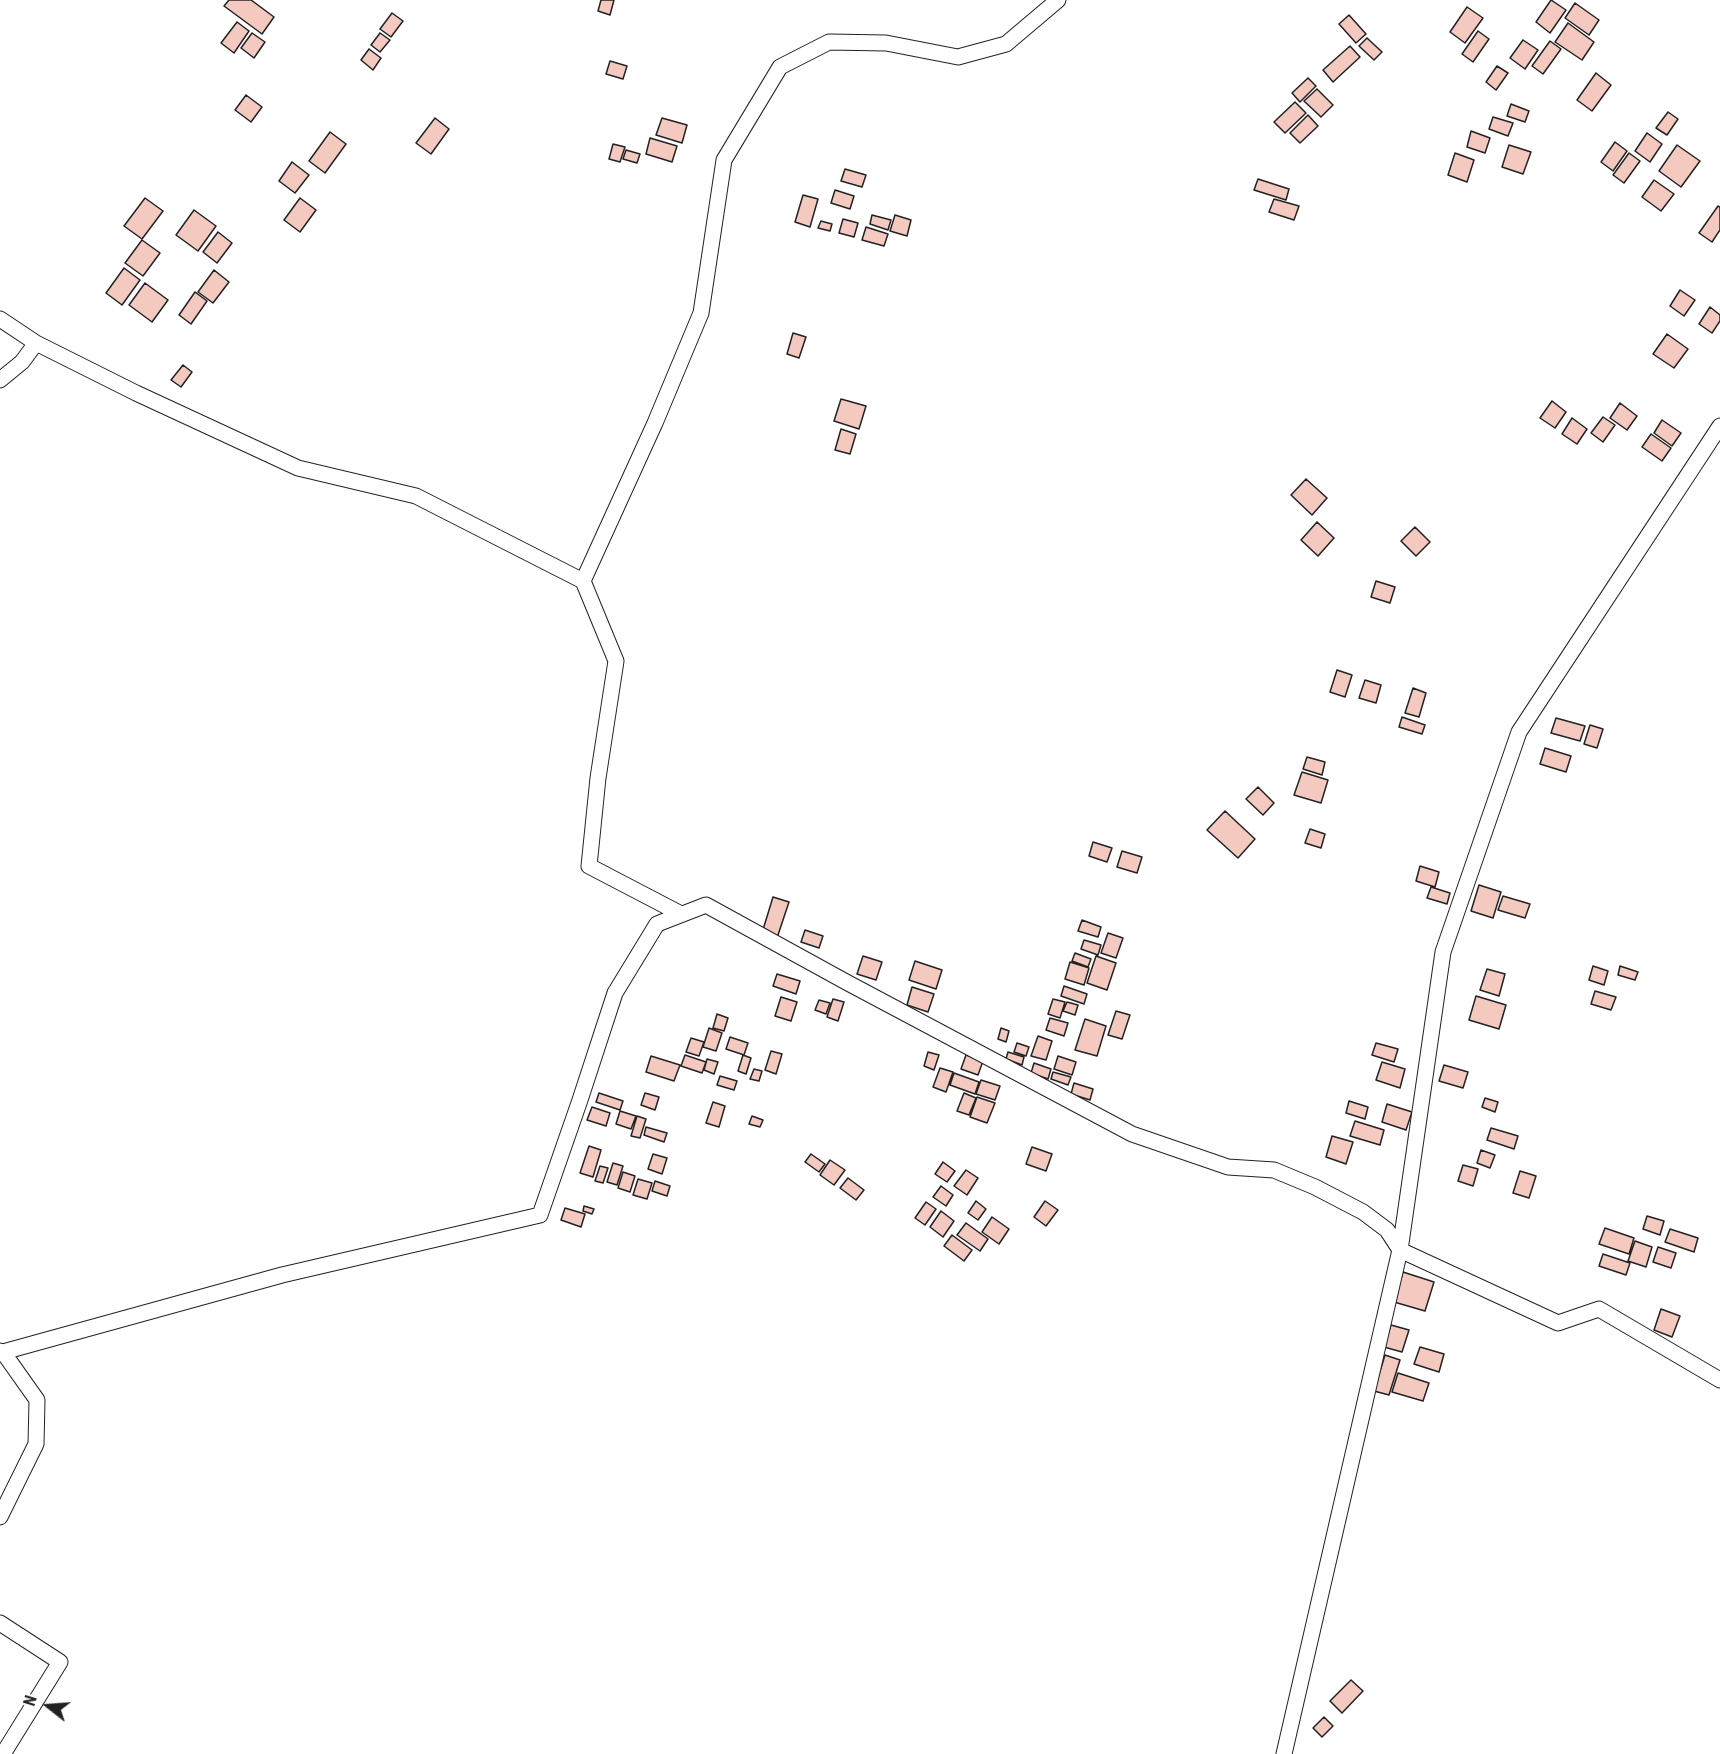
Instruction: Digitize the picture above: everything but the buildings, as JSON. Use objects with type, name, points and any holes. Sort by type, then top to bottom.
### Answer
[{"type":"street","points":[[583,581],[655,423],[701,313],[724,160],[780,67],[829,42],[886,44],[958,57],[1006,44],[1058,0]]},
{"type":"street","points":[[0,319],[36,343],[136,393],[298,468],[416,496],[583,581],[616,661],[597,778],[589,866],[681,914]]},
{"type":"street","points":[[0,380],[22,362],[36,343]]},
{"type":"street","points":[[1284,1754],[1400,1250],[1443,952],[1519,732],[1720,426]]},
{"type":"street","points":[[0,1516],[36,1444],[37,1400],[1,1352],[282,1275],[540,1215],[615,993],[657,924],[706,905],[1132,1134],[1228,1167],[1274,1170],[1315,1186],[1363,1212],[1387,1230],[1400,1250],[1558,1323],[1599,1309],[1720,1380]]},
{"type":"street","points":[[0,1623],[60,1662],[3,1754]]}]
